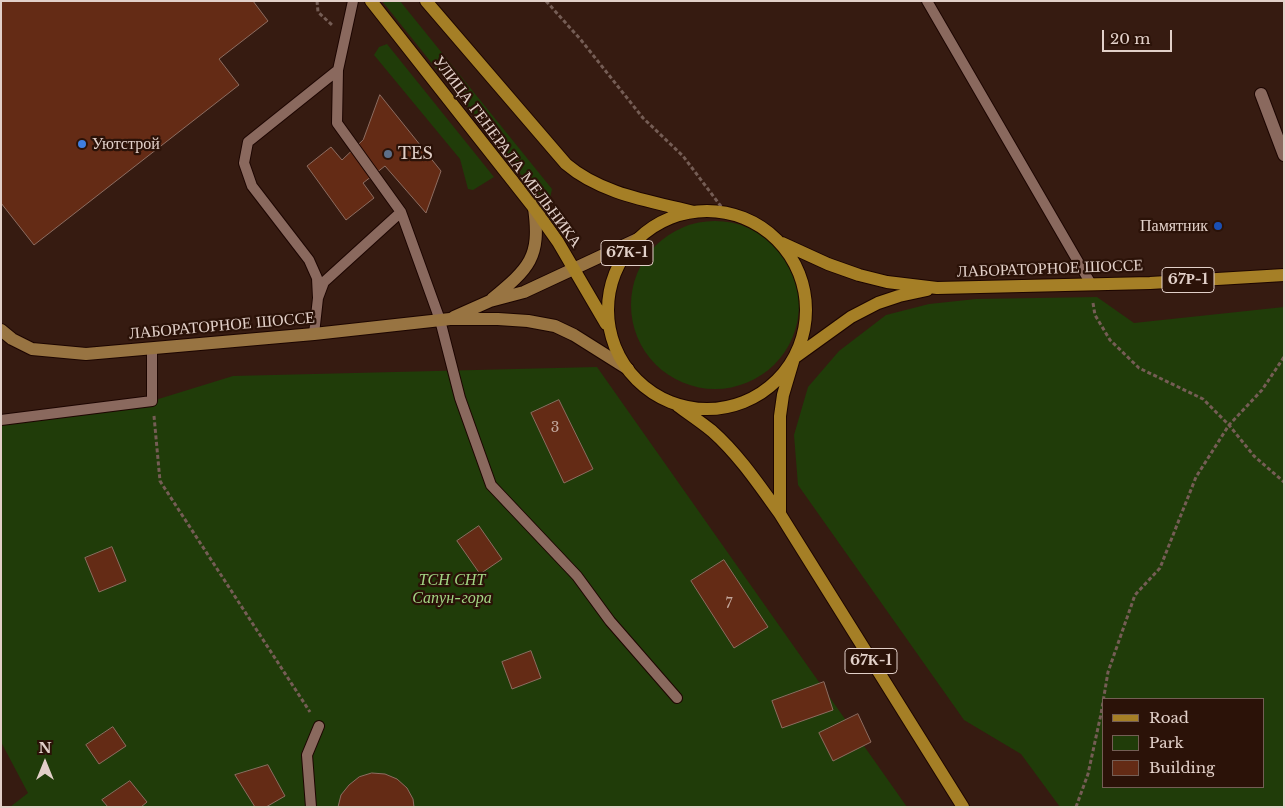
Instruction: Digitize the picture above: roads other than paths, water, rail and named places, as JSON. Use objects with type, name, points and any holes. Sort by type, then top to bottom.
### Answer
[{"type":"main road","name":"УЛИЦА ГЕНЕРАЛА МЕЛЬНИКА","points":[[371,1],[534,208],[575,270],[609,328]]},
{"type":"main road","name":"УЛИЦА ГЕНЕРАЛА МЕЛЬНИКА","points":[[426,1],[566,164],[578,174],[615,192],[694,212]]},
{"type":"main road","points":[[490,301],[514,281],[527,266],[534,253],[537,228],[534,208]]},
{"type":"main road","name":"67К-1","points":[[780,514],[780,416],[783,395],[805,326],[805,292],[793,260],[779,242],[757,225],[726,213],[694,212],[656,226],[640,238],[617,267],[610,287],[607,305],[609,328],[618,350],[628,368],[648,388],[673,402],[711,431],[732,451],[751,474],[780,514],[963,807]]},
{"type":"main road","name":"ЛАБОРАТОРНОЕ ШОССЕ","points":[[445,320],[490,301],[524,292],[575,270],[640,238]]},
{"type":"main road","name":"ЛАБОРАТОРНОЕ ШОССЕ","points":[[779,242],[828,264],[860,275],[886,282],[936,288],[1091,284],[1284,275]]},
{"type":"main road","name":"ЛАБОРАТОРНОЕ ШОССЕ","points":[[794,358],[857,313],[899,296],[936,288]]},
{"type":"main road","name":"ЛАБОРАТОРНОЕ ШОССЕ","points":[[1,330],[12,339],[32,349],[86,354],[314,334],[445,320],[498,319],[528,321],[555,326],[574,335],[628,368]]},
{"type":"main road","name":"67К-1","points":[[673,402],[690,407],[707,408],[725,407],[742,402],[758,395],[772,385],[794,358]]},
{"type":"street","points":[[1261,94],[1284,155]]},
{"type":"lane","points":[[353,1],[338,70],[337,123],[401,212],[445,320],[460,398],[491,485],[578,576],[610,621],[677,698]]},
{"type":"lane","points":[[927,1],[1091,284]]},
{"type":"lane","points":[[314,334],[318,298],[317,278],[309,260],[252,186],[244,164],[248,142],[338,70]]},
{"type":"lane","points":[[318,298],[324,282],[401,212]]},
{"type":"lane","points":[[1,420],[152,401],[152,348]]},
{"type":"lane","points":[[311,807],[307,755],[319,726]]},
{"type":"place","name":"Уютстрой","points":[[82,144]]},
{"type":"place","name":"TES","points":[[388,154]]},
{"type":"place","name":"Памятник","points":[[1218,226]]},
{"type":"park label","name":"ТСН СНТ Сапун-гора","points":[[452,589]]}]
